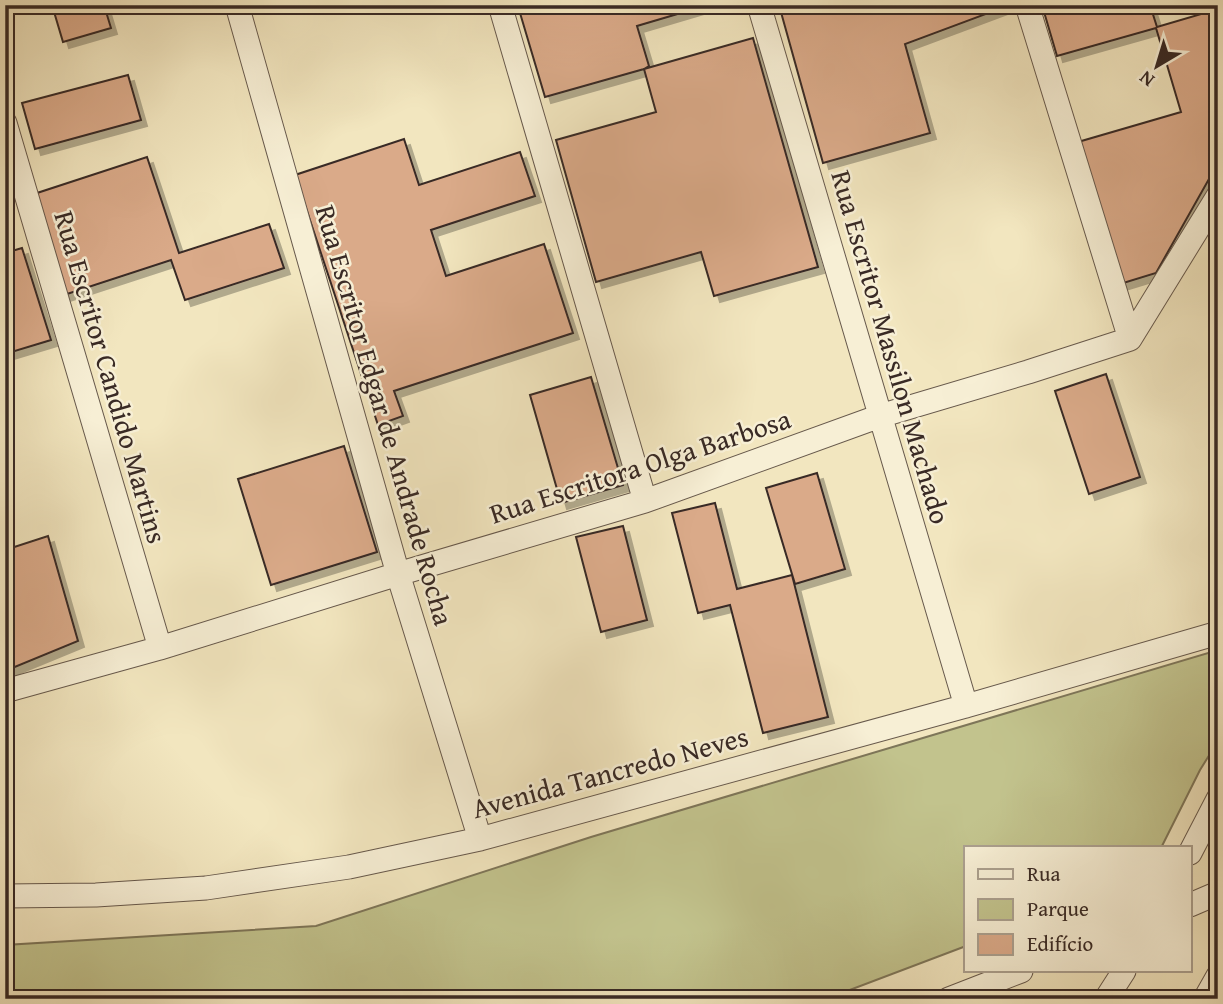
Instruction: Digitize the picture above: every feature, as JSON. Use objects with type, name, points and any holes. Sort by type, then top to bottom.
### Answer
[{"type":"street","name":"Rua Escritor Edgar de Andrade Rocha","points":[[237,5],[398,574],[480,839]]},
{"type":"street","points":[[500,5],[645,501]]},
{"type":"street","name":"Rua Escritor Massilon Machado","points":[[759,5],[966,706]]},
{"type":"street","points":[[1027,5],[1130,339]]},
{"type":"street","name":"Rua Escritor Candido Martins","points":[[5,123],[160,648]]},
{"type":"street","points":[[1130,339],[1218,196]]},
{"type":"street","name":"Rua Escritora Olga Barbosa","points":[[5,691],[160,648],[645,501],[880,416],[1130,339]]},
{"type":"street","name":"Avenida Tancredo Neves","points":[[5,896],[96,895],[206,888],[349,867],[480,839],[966,706],[1218,633]]},
{"type":"street","points":[[1192,849],[1218,799]]},
{"type":"street","points":[[1192,904],[1218,894]]},
{"type":"street","points":[[949,999],[1018,972]]},
{"type":"street","points":[[1106,999],[1123,972]]},
{"type":"street","points":[[1205,999],[1218,976]]},
{"type":"green space","points":[[1218,650],[1218,741],[1200,770],[1162,846],[964,846],[964,947],[826,999],[5,999],[5,945],[316,926],[591,837]]},
{"type":"building","points":[[52,5],[104,5],[111,28],[63,42]]},
{"type":"building","points":[[546,5],[708,5],[637,26],[649,66],[644,69],[545,97],[520,13]]},
{"type":"building","points":[[779,5],[1001,5],[1002,8],[905,44],[930,133],[823,163]]},
{"type":"building","points":[[1042,5],[1150,5],[1157,27],[1218,9],[1218,163],[1156,273],[1120,284],[1078,142],[1181,112],[1156,28],[1057,56]]},
{"type":"building","points":[[753,38],[818,267],[714,296],[701,252],[596,282],[556,140],[656,112],[644,69]]},
{"type":"building","points":[[128,75],[141,120],[35,149],[22,103]]},
{"type":"building","points":[[404,139],[419,185],[520,152],[535,196],[431,230],[446,276],[544,244],[573,333],[394,391],[403,416],[378,425],[295,175]]},
{"type":"building","points":[[147,157],[179,253],[269,224],[284,268],[185,300],[171,260],[64,295],[31,195]]},
{"type":"building","points":[[22,248],[51,340],[5,354],[5,253]]},
{"type":"building","points":[[1106,374],[1140,477],[1089,494],[1055,391]]},
{"type":"building","points":[[591,377],[623,485],[561,503],[530,395]]},
{"type":"building","points":[[344,446],[377,552],[271,585],[238,479]]},
{"type":"building","points":[[817,473],[845,569],[795,584],[766,488]]},
{"type":"building","points":[[715,503],[737,589],[792,575],[828,717],[763,733],[730,605],[698,613],[672,513]]},
{"type":"building","points":[[623,526],[647,620],[601,632],[576,537]]},
{"type":"building","points":[[48,536],[78,641],[5,671],[5,550]]}]
